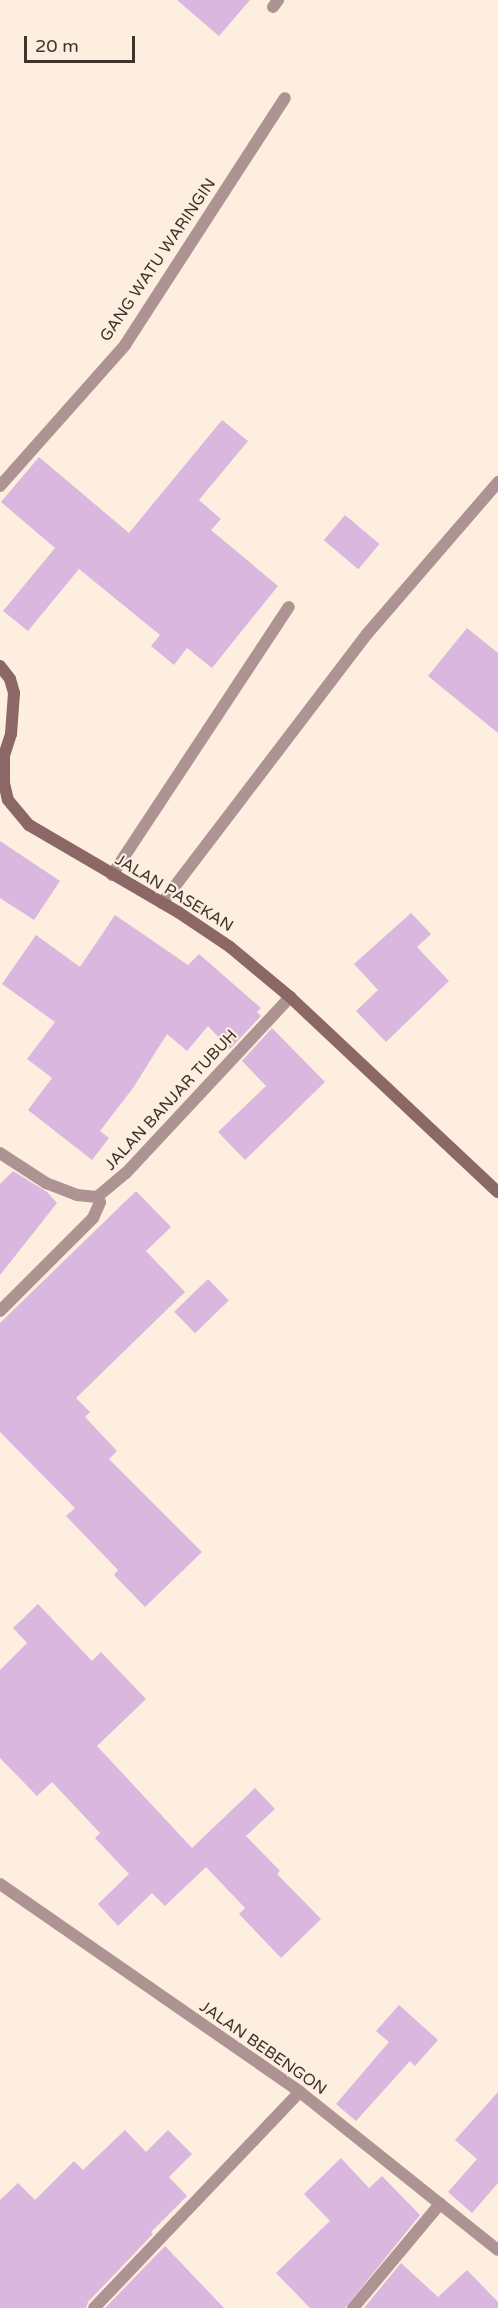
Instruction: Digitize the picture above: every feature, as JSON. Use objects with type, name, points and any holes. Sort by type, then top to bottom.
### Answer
[{"type":"street","name":"GANG WATU WARINGIN","points":[[0,486],[125,345],[285,98]]},
{"type":"street","points":[[162,903],[367,634],[498,482]]},
{"type":"street","points":[[112,874],[289,607]]},
{"type":"street","name":"JALAN PASEKAN","points":[[0,666],[10,679],[14,693],[11,734],[3,770],[4,799],[29,825],[162,903],[230,947],[290,997],[498,1192]]},
{"type":"street","name":"JALAN BANJAR TUBUH","points":[[97,1197],[126,1173],[290,997]]},
{"type":"street","points":[[0,1153],[46,1183],[77,1195],[97,1197],[100,1202],[93,1218],[0,1311]]},
{"type":"street","name":"JALAN BEBENGON","points":[[0,1884],[300,2092],[498,2250]]},
{"type":"street","points":[[94,2308],[300,2092]]},
{"type":"street","points":[[353,2308],[440,2204]]},
{"type":"building","points":[[177,0],[250,0],[219,36]]},
{"type":"building","points":[[222,420],[248,441],[199,500],[221,519],[211,530],[278,586],[212,668],[187,648],[174,665],[151,646],[160,635],[79,569],[28,631],[3,611],[55,548],[1,502],[39,457],[129,533]]},
{"type":"building","points":[[345,515],[379,544],[358,569],[324,540]]},
{"type":"building","points":[[467,628],[498,653],[498,733],[428,676]]},
{"type":"building","points":[[0,841],[60,881],[34,920],[0,898]]},
{"type":"building","points":[[411,913],[431,934],[417,947],[449,981],[386,1042],[356,1011],[378,990],[354,964]]},
{"type":"building","points":[[115,915],[188,965],[199,954],[261,1008],[257,1012],[261,1016],[230,1049],[208,1026],[187,1051],[167,1034],[133,1088],[100,1131],[109,1138],[92,1160],[28,1110],[52,1078],[27,1059],[55,1022],[2,984],[36,935],[80,967]]},
{"type":"building","points":[[272,1028],[325,1082],[245,1160],[218,1132],[266,1086],[242,1061]]},
{"type":"building","points":[[13,1171],[47,1192],[57,1203],[0,1275],[0,1184]]},
{"type":"building","points":[[136,1191],[171,1227],[146,1251],[185,1292],[76,1398],[90,1412],[85,1417],[117,1451],[109,1459],[202,1552],[145,1607],[114,1575],[118,1570],[66,1516],[75,1508],[0,1432],[0,1323]]},
{"type":"building","points":[[208,1279],[229,1301],[195,1333],[174,1312]]},
{"type":"building","points":[[38,1604],[92,1661],[101,1652],[146,1699],[97,1746],[192,1848],[255,1788],[275,1809],[246,1836],[280,1871],[277,1874],[321,1919],[281,1958],[239,1914],[245,1908],[206,1867],[165,1906],[152,1893],[118,1926],[98,1904],[129,1874],[95,1838],[100,1833],[52,1782],[37,1796],[0,1758],[0,1670],[27,1643],[13,1628]]},
{"type":"building","points":[[399,2005],[438,2040],[415,2066],[410,2061],[356,2121],[336,2104],[389,2042],[376,2031]]},
{"type":"building","points":[[498,2092],[498,2183],[472,2213],[448,2192],[477,2159],[455,2140]]},
{"type":"building","points":[[125,2130],[146,2152],[168,2130],[192,2154],[169,2177],[187,2196],[151,2232],[153,2234],[88,2302],[86,2308],[0,2308],[0,2200],[18,2183],[35,2200],[74,2161],[83,2170]]},
{"type":"building","points":[[341,2158],[369,2188],[382,2176],[420,2215],[345,2308],[310,2308],[276,2273],[330,2221],[304,2194]]},
{"type":"building","points":[[165,2246],[224,2308],[105,2308]]},
{"type":"building","points":[[401,2263],[438,2297],[467,2270],[498,2302],[498,2308],[364,2308]]}]
